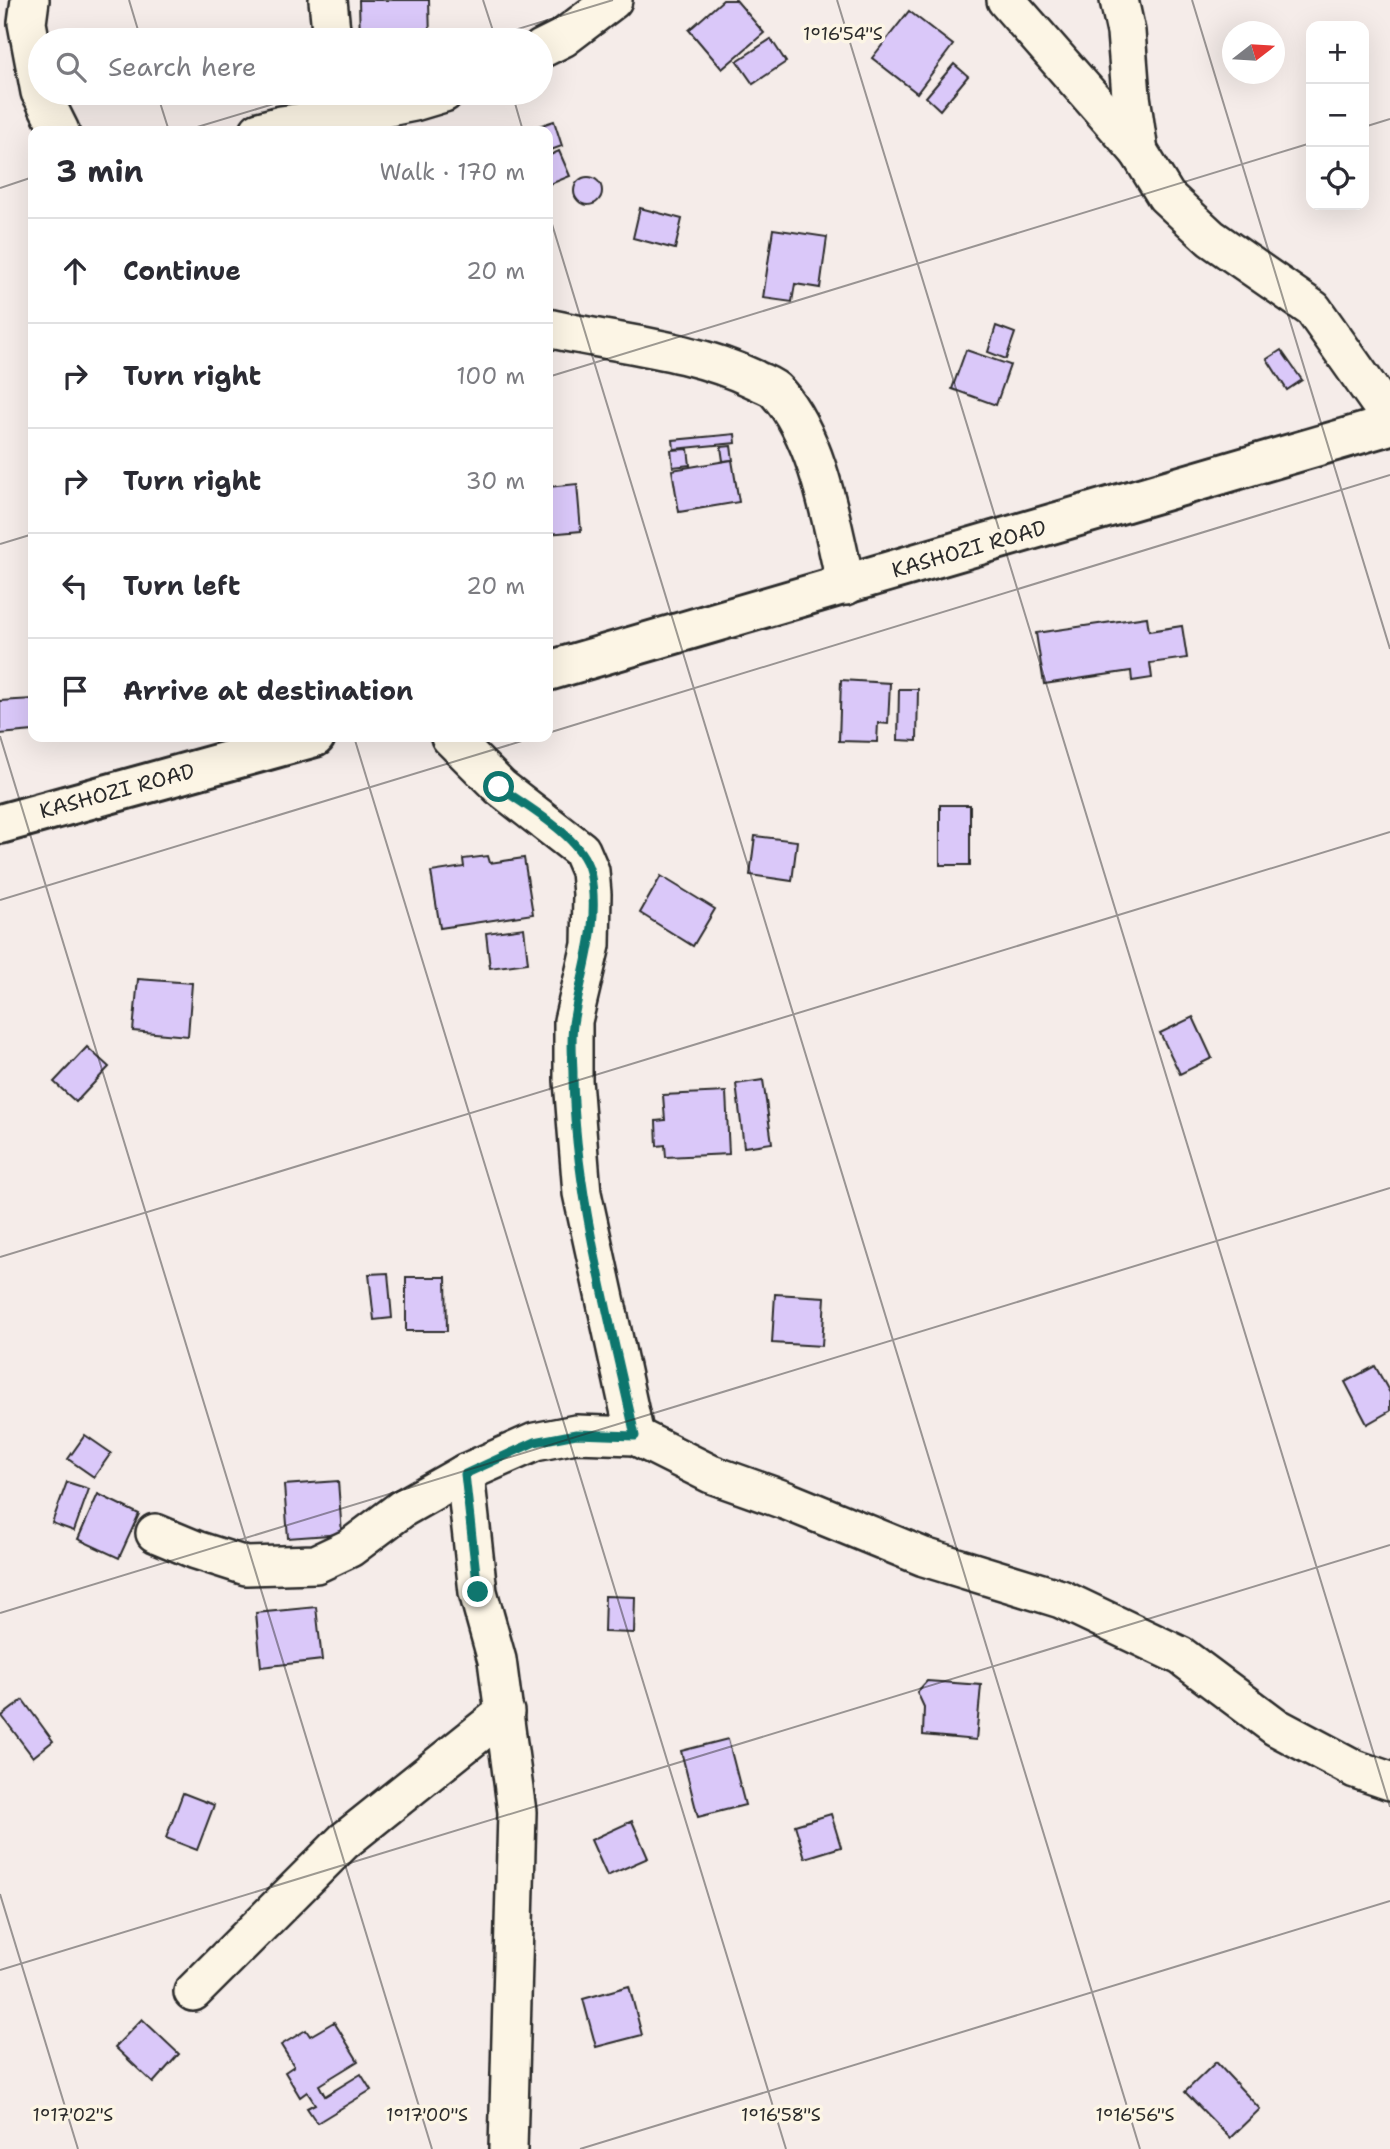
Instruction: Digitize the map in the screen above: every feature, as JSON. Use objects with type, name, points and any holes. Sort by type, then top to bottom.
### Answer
[{"type":"main road","name":"KASHOZI ROAD","points":[[553,670],[1390,425]]},
{"type":"main road","name":"KASHOZI ROAD","points":[[0,824],[297,742]]},
{"type":"street","points":[[28,28],[30,0]]},
{"type":"street","points":[[328,0],[331,28]]},
{"type":"street","points":[[553,43],[613,0]]},
{"type":"street","points":[[1006,0],[1139,152],[1166,197],[1211,238],[1313,309],[1390,418]]},
{"type":"street","points":[[1119,0],[1126,32],[1130,96],[1139,152]]},
{"type":"street","points":[[47,105],[58,126]]},
{"type":"street","points":[[277,126],[396,105]]},
{"type":"street","points":[[553,329],[652,347],[731,368],[776,390],[807,438],[827,499],[846,586]]},
{"type":"street","points":[[455,742],[499,787],[581,850],[590,871],[591,945],[573,1021],[576,1118],[582,1193],[635,1436]]},
{"type":"street","points":[[155,1533],[246,1566],[316,1564],[351,1548],[403,1508],[465,1474],[535,1442],[576,1434],[635,1436],[712,1474],[787,1501],[924,1557],[1061,1599],[1181,1656],[1276,1727],[1354,1769],[1390,1781]]},
{"type":"street","points":[[465,1474],[478,1592],[497,1660],[517,1812],[509,2149]]},
{"type":"street","points":[[193,1992],[344,1842],[505,1712]]},
{"type":"building","points":[[359,0],[429,0],[430,28],[360,28]]},
{"type":"building","points":[[723,0],[736,0],[764,33],[722,69],[689,30]]},
{"type":"building","points":[[909,11],[953,45],[917,93],[872,58]]},
{"type":"building","points":[[771,39],[786,62],[753,84],[737,61]]},
{"type":"building","points":[[954,64],[968,76],[940,110],[926,97]]},
{"type":"building","points":[[554,121],[562,146],[553,149],[553,126],[538,126]]},
{"type":"building","points":[[559,151],[570,176],[553,183],[553,154]]},
{"type":"building","points":[[588,177],[598,181],[602,191],[598,201],[588,205],[578,201],[574,191],[578,181]]},
{"type":"building","points":[[640,208],[682,219],[675,249],[633,238]]},
{"type":"building","points":[[773,229],[827,237],[820,288],[795,284],[792,302],[763,298]]},
{"type":"building","points":[[996,326],[1015,333],[1006,359],[988,352]]},
{"type":"building","points":[[966,350],[1010,365],[996,405],[952,389]]},
{"type":"building","points":[[1281,350],[1302,380],[1287,390],[1267,359]]},
{"type":"building","points":[[735,434],[736,443],[674,449],[673,440]]},
{"type":"building","points":[[731,446],[733,460],[723,461],[721,447]]},
{"type":"building","points":[[688,449],[690,465],[673,467],[671,450]]},
{"type":"building","points":[[732,460],[739,502],[679,512],[672,470]]},
{"type":"building","points":[[577,484],[581,531],[553,534],[553,486]]},
{"type":"building","points":[[1147,617],[1149,631],[1182,626],[1187,658],[1150,663],[1152,678],[1132,681],[1131,671],[1044,684],[1036,633]]},
{"type":"building","points":[[841,680],[890,683],[888,724],[878,723],[877,742],[839,741]]},
{"type":"building","points":[[899,689],[918,689],[917,741],[898,740]]},
{"type":"building","points":[[28,699],[28,731],[0,734],[0,701]]},
{"type":"building","points":[[940,805],[970,805],[970,865],[940,865]]},
{"type":"building","points":[[755,836],[797,841],[792,881],[750,875]]},
{"type":"building","points":[[488,856],[490,863],[524,858],[533,914],[440,928],[431,872],[464,867],[463,859]]},
{"type":"building","points":[[661,876],[715,909],[693,946],[640,913]]},
{"type":"building","points":[[524,928],[528,963],[490,968],[486,933]]},
{"type":"building","points":[[138,979],[192,983],[188,1036],[133,1031]]},
{"type":"building","points":[[1193,1017],[1212,1058],[1180,1074],[1160,1033]]},
{"type":"building","points":[[87,1047],[109,1067],[76,1102],[54,1082]]},
{"type":"building","points":[[763,1080],[772,1143],[744,1147],[736,1084]]},
{"type":"building","points":[[726,1092],[729,1154],[666,1157],[665,1145],[657,1146],[656,1121],[665,1120],[663,1095]]},
{"type":"building","points":[[388,1273],[392,1318],[374,1320],[369,1274]]},
{"type":"building","points":[[406,1277],[446,1277],[447,1331],[406,1331]]},
{"type":"building","points":[[775,1294],[825,1297],[822,1346],[772,1343]]},
{"type":"building","points":[[1375,1366],[1390,1393],[1390,1411],[1367,1424],[1345,1382]]},
{"type":"building","points":[[85,1435],[111,1453],[94,1477],[68,1459]]},
{"type":"building","points":[[338,1481],[342,1534],[288,1538],[284,1485]]},
{"type":"building","points":[[67,1482],[89,1489],[74,1531],[52,1523]]},
{"type":"building","points":[[98,1494],[139,1514],[119,1558],[78,1539]]},
{"type":"building","points":[[605,1596],[635,1597],[634,1633],[604,1632]]},
{"type":"building","points":[[316,1607],[322,1660],[261,1667],[256,1613]]},
{"type":"building","points":[[927,1681],[981,1685],[976,1740],[923,1735],[924,1707],[917,1692]]},
{"type":"building","points":[[23,1700],[53,1741],[33,1757],[2,1716]]},
{"type":"building","points":[[728,1739],[745,1805],[698,1817],[681,1751]]},
{"type":"building","points":[[183,1793],[214,1805],[197,1850],[166,1838]]},
{"type":"building","points":[[831,1814],[841,1847],[805,1858],[795,1825]]},
{"type":"building","points":[[632,1821],[648,1858],[607,1876],[591,1840]]},
{"type":"building","points":[[629,1986],[642,2035],[596,2047],[583,1999]]},
{"type":"building","points":[[142,2019],[179,2054],[153,2083],[115,2047]]},
{"type":"building","points":[[334,2022],[358,2061],[319,2085],[325,2096],[361,2074],[371,2090],[317,2123],[307,2108],[315,2104],[307,2092],[300,2097],[285,2072],[294,2066],[281,2045],[306,2030],[310,2036]]},
{"type":"building","points":[[1216,2062],[1260,2109],[1230,2138],[1185,2092]]},
{"type":"route","points":[[478,1592],[465,1474],[535,1442],[576,1434],[635,1436],[582,1193],[573,1080],[573,1021],[591,945],[590,871],[581,850],[499,787]]}]
